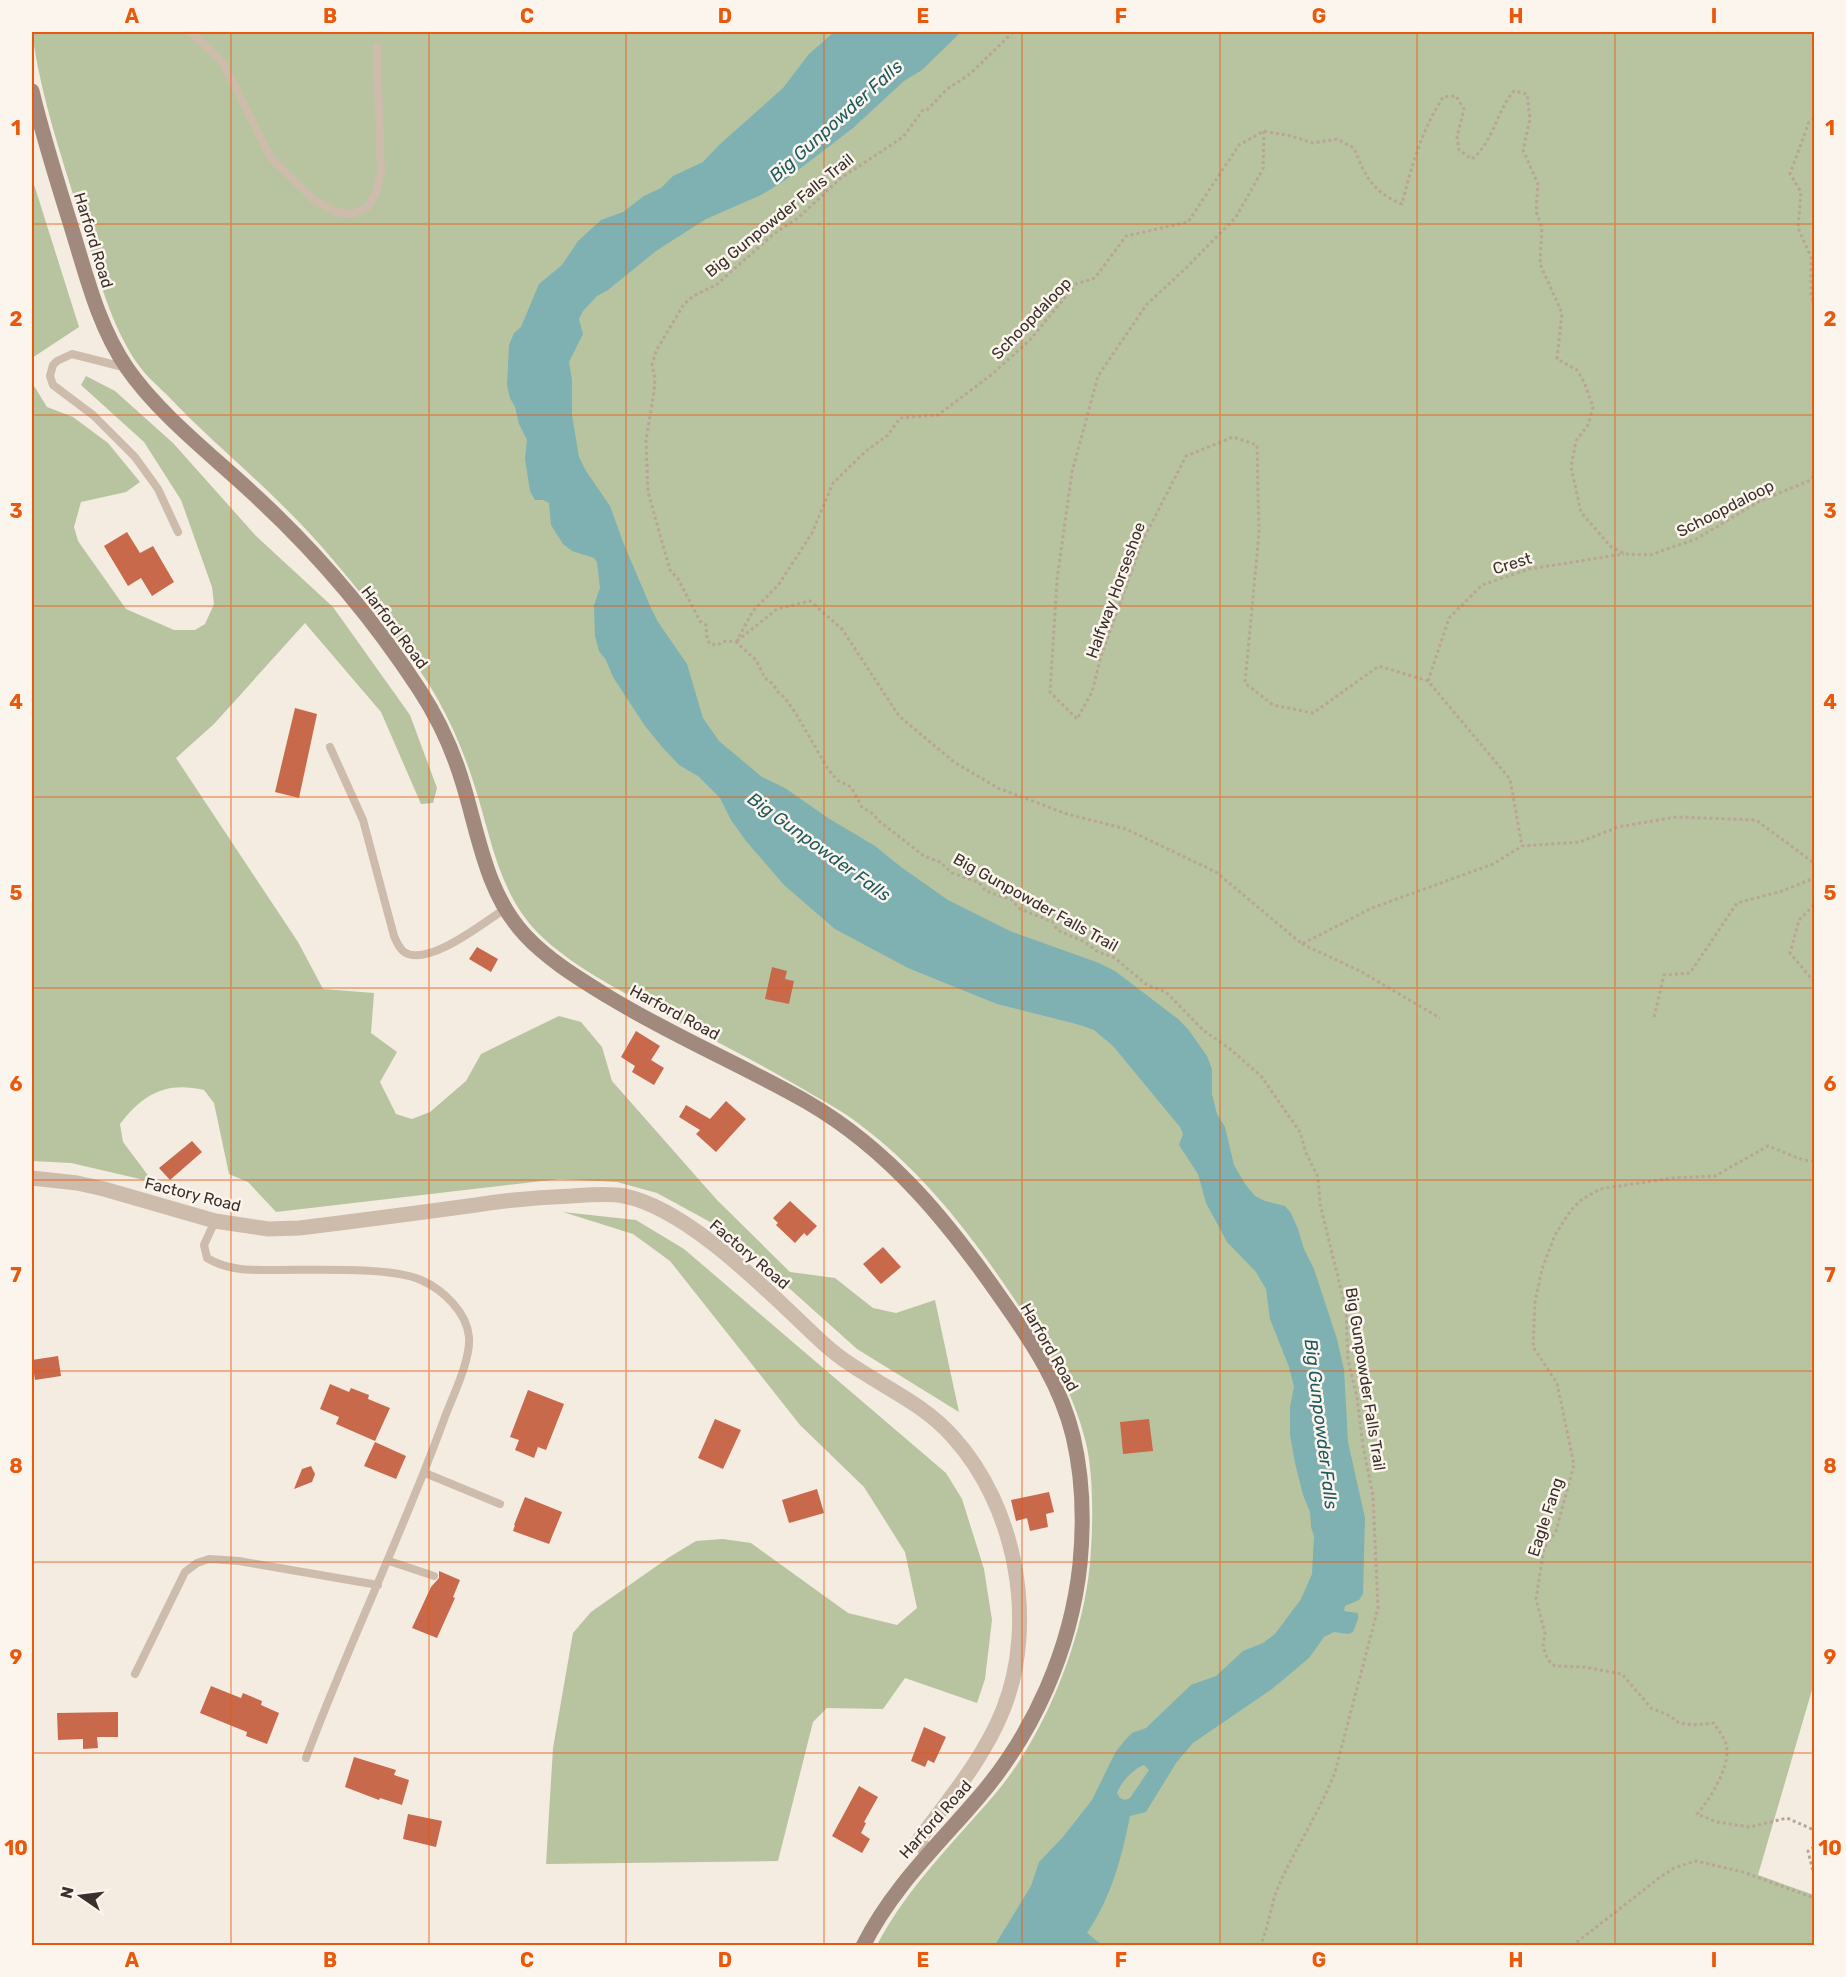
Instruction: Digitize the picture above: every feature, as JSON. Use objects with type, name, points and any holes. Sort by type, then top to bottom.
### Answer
[{"type":"main road","name":"Harford Road","points":[[32,91],[88,282],[108,334],[127,368],[157,404],[307,546],[359,607],[407,671],[431,708],[450,745],[490,878],[505,909],[535,945],[581,979],[675,1034],[808,1103],[849,1129],[881,1156],[933,1208],[979,1267],[1031,1343],[1062,1404],[1073,1437],[1078,1466],[1082,1521],[1079,1569],[1064,1641],[1044,1694],[1016,1746],[980,1797],[927,1853],[885,1907],[863,1946]]},
{"type":"street","name":"Factory Road","points":[[32,1178],[77,1183],[215,1221],[268,1228],[299,1228],[525,1198],[582,1195],[624,1196],[661,1211],[708,1240],[830,1350],[872,1379],[917,1404],[954,1437],[974,1463],[1005,1525],[1018,1589],[1018,1648],[1013,1679],[1004,1709],[993,1733],[919,1840],[927,1853]]},
{"type":"lane","points":[[191,32],[223,63],[272,158],[314,200],[336,213],[353,214],[368,207],[376,192],[381,174],[377,47]]},
{"type":"lane","points":[[127,368],[72,354],[53,365],[50,376],[53,385],[100,421],[135,457],[158,489],[178,532]]},
{"type":"lane","points":[[330,747],[363,820],[394,936],[404,952],[412,955],[431,954],[505,909]]},
{"type":"lane","points":[[215,1221],[204,1245],[207,1258],[219,1266],[247,1271],[334,1271],[404,1275],[430,1285],[450,1300],[463,1319],[469,1336],[467,1357],[425,1473],[329,1697],[306,1758]]},
{"type":"lane","points":[[425,1473],[500,1504]]},
{"type":"lane","points":[[135,1674],[185,1572],[197,1563],[209,1559],[239,1561],[378,1585]]},
{"type":"lane","points":[[389,1561],[434,1576]]},
{"type":"path","name":"Big Gunpowder Falls Trail","points":[[1013,32],[970,74],[947,89],[927,110],[923,110],[903,137],[841,178],[798,218],[775,233],[716,285],[693,296],[684,304],[656,351],[652,365],[655,379],[654,392],[646,440],[648,492],[670,570],[678,579],[700,621],[706,625],[707,639],[710,644],[736,642],[756,660],[765,678],[784,697],[828,769],[837,780],[851,787],[862,807],[924,856],[940,862],[952,873],[978,882],[986,891],[1012,900],[1020,909],[1053,922],[1057,930],[1085,942],[1098,952],[1115,958],[1147,985],[1166,992],[1203,1030],[1230,1049],[1261,1076],[1300,1132],[1306,1153],[1318,1177],[1320,1204],[1346,1310],[1348,1360],[1357,1397],[1363,1446],[1373,1496],[1378,1608],[1335,1772],[1326,1796],[1303,1835],[1276,1893],[1260,1946]]},
{"type":"path","points":[[1264,131],[1313,143],[1337,139],[1354,148],[1367,179],[1387,198],[1402,204],[1411,166],[1432,115],[1443,97],[1456,96],[1464,109],[1457,137],[1459,150],[1472,159],[1480,152],[1494,131],[1505,100],[1514,91],[1527,94],[1530,119],[1523,150],[1538,184],[1536,211],[1542,228],[1540,264],[1562,313],[1557,359],[1577,370],[1593,407],[1588,425],[1576,441],[1571,466],[1581,512],[1610,546],[1625,554]]},
{"type":"path","points":[[1815,118],[1809,122],[1790,174],[1802,192],[1798,228],[1811,257],[1811,297],[1815,302]]},
{"type":"path","name":"Schoopdaloop","points":[[736,642],[753,611],[778,584],[812,533],[833,483],[866,451],[888,435],[900,418],[938,415],[991,375],[1030,340],[1076,284],[1095,278],[1126,236],[1188,222],[1239,145],[1264,131]]},
{"type":"path","name":"Halfway Horseshoe","points":[[1264,131],[1263,169],[1236,217],[1147,304],[1098,376],[1072,472],[1057,580],[1050,692],[1077,719],[1092,692],[1101,656],[1143,540],[1186,456],[1233,437],[1257,445],[1259,534],[1245,684],[1273,705],[1313,713],[1379,666],[1428,681]]},
{"type":"path","name":"Schoopdaloop","points":[[1625,554],[1650,555],[1696,539],[1760,501],[1811,480],[1815,475]]},
{"type":"path","name":"Crest","points":[[1428,681],[1449,618],[1482,585],[1529,569],[1625,554]]},
{"type":"path","points":[[736,642],[777,609],[810,601],[842,629],[899,716],[954,762],[998,788],[1067,814],[1126,829],[1216,872],[1302,944],[1360,971],[1440,1018]]},
{"type":"path","points":[[1428,681],[1510,779],[1522,846]]},
{"type":"path","points":[[1302,944],[1372,908],[1493,864],[1522,846],[1580,842],[1617,827],[1677,817],[1755,820],[1815,863]]},
{"type":"path","points":[[1654,1017],[1664,975],[1690,973],[1737,903],[1782,891],[1815,878]]},
{"type":"path","points":[[1815,905],[1799,920],[1790,953],[1815,982]]},
{"type":"path","name":"Eagle Fang","points":[[1815,1161],[1803,1160],[1768,1146],[1715,1176],[1672,1178],[1600,1189],[1581,1200],[1571,1210],[1555,1235],[1542,1269],[1535,1302],[1533,1347],[1557,1383],[1574,1466],[1556,1531],[1544,1548],[1536,1599],[1545,1633],[1543,1646],[1548,1660],[1555,1666],[1584,1667],[1622,1674],[1651,1708],[1680,1723],[1692,1725],[1714,1723],[1726,1745],[1727,1758],[1708,1801],[1697,1815],[1717,1822],[1750,1827],[1787,1818],[1815,1830]]},
{"type":"path","points":[[1815,1847],[1808,1851],[1815,1875]]},
{"type":"path","points":[[1572,1946],[1666,1873],[1696,1861],[1743,1872],[1815,1898]]},
{"type":"green space","points":[[32,32],[1814,32],[1814,1683],[1758,1875],[1814,1895],[1814,1945],[877,1945],[916,1885],[1013,1770],[1030,1744],[1059,1685],[1079,1623],[1090,1563],[1092,1487],[1089,1456],[1072,1400],[1041,1340],[1017,1302],[972,1240],[920,1178],[880,1141],[847,1115],[789,1081],[591,974],[551,945],[525,918],[504,881],[459,743],[442,706],[415,663],[360,592],[317,542],[269,492],[153,381],[141,368],[119,332],[61,156],[41,82]]},
{"type":"green space","points":[[32,178],[79,327],[32,358]]},
{"type":"green space","points":[[32,367],[34,386],[47,407],[73,417],[108,443],[140,482],[126,492],[81,502],[74,527],[78,541],[126,609],[174,630],[195,630],[205,624],[214,604],[212,587],[181,500],[144,442],[81,385],[86,376],[115,391],[173,443],[256,536],[333,607],[410,715],[437,788],[433,803],[421,804],[381,712],[305,623],[214,724],[176,758],[298,942],[323,989],[374,993],[371,1033],[397,1052],[380,1082],[396,1114],[412,1119],[430,1112],[466,1081],[481,1054],[559,1016],[581,1022],[602,1047],[612,1081],[717,1200],[790,1272],[835,1278],[873,1308],[896,1313],[935,1300],[959,1412],[857,1349],[723,1229],[657,1193],[617,1182],[560,1179],[276,1212],[248,1182],[229,1174],[214,1103],[204,1090],[178,1087],[156,1092],[137,1105],[120,1124],[123,1142],[153,1182],[71,1163],[32,1161]]},
{"type":"green space","points":[[563,1212],[636,1220],[684,1249],[946,1473],[962,1499],[984,1569],[992,1620],[985,1679],[977,1703],[905,1678],[883,1709],[827,1708],[813,1722],[778,1861],[546,1864],[553,1748],[573,1633],[591,1612],[668,1558],[696,1541],[723,1539],[751,1543],[848,1613],[897,1625],[917,1608],[905,1552],[864,1487],[800,1425],[670,1261],[633,1234]]},
{"type":"water","name":"Big Gunpowder Falls","points":[[834,32],[961,32],[922,70],[904,81],[853,128],[784,181],[761,195],[706,219],[656,251],[608,290],[597,296],[583,311],[579,319],[583,334],[569,362],[572,380],[572,415],[579,457],[610,506],[651,608],[687,664],[703,718],[719,741],[762,777],[785,788],[828,818],[875,846],[948,900],[1010,931],[1115,971],[1188,1029],[1207,1056],[1212,1069],[1212,1094],[1217,1114],[1225,1127],[1234,1165],[1255,1196],[1285,1206],[1291,1213],[1314,1269],[1337,1339],[1344,1370],[1348,1442],[1365,1518],[1363,1594],[1359,1600],[1345,1606],[1344,1611],[1358,1613],[1353,1632],[1348,1634],[1334,1632],[1324,1637],[1309,1658],[1272,1689],[1193,1743],[1176,1763],[1146,1812],[1130,1816],[1115,1877],[1103,1906],[1087,1933],[1102,1945],[995,1945],[1031,1886],[1039,1862],[1063,1837],[1092,1800],[1115,1753],[1125,1740],[1132,1733],[1146,1728],[1191,1685],[1216,1676],[1243,1651],[1263,1643],[1275,1634],[1301,1599],[1312,1574],[1314,1536],[1290,1435],[1290,1407],[1294,1387],[1289,1367],[1270,1319],[1266,1289],[1256,1272],[1227,1242],[1206,1203],[1198,1174],[1179,1145],[1183,1134],[1180,1127],[1113,1046],[1094,1030],[997,1004],[908,968],[835,929],[784,885],[746,841],[731,820],[720,798],[698,776],[679,765],[663,748],[645,726],[599,651],[595,636],[594,605],[600,588],[597,562],[594,558],[572,551],[563,544],[551,525],[549,503],[535,500],[530,491],[525,459],[527,440],[519,424],[507,385],[509,345],[514,333],[521,327],[539,284],[562,265],[578,241],[601,220],[623,212],[644,196],[661,188],[673,176],[703,162],[783,88],[809,54]],"holes":[[[1144,1765],[1149,1770],[1130,1798],[1125,1800],[1120,1798],[1117,1793],[1128,1776]]]},
{"type":"building","points":[[127,532],[140,553],[153,546],[174,582],[152,596],[141,578],[128,586],[104,546]]},
{"type":"building","points":[[295,708],[317,714],[299,798],[275,792]]},
{"type":"building","points":[[477,947],[498,959],[491,972],[469,959]]},
{"type":"building","points":[[772,967],[787,971],[785,979],[794,981],[789,1004],[765,999]]},
{"type":"building","points":[[636,1031],[660,1046],[651,1060],[664,1068],[654,1085],[632,1072],[635,1066],[621,1057]]},
{"type":"building","points":[[726,1101],[746,1119],[716,1152],[696,1134],[700,1130],[679,1117],[686,1105],[710,1119]]},
{"type":"building","points":[[192,1141],[202,1152],[170,1180],[159,1168]]},
{"type":"building","points":[[790,1201],[817,1226],[807,1236],[804,1233],[795,1243],[776,1225],[778,1223],[773,1218]]},
{"type":"building","points":[[883,1247],[901,1267],[881,1284],[863,1264]]},
{"type":"building","points":[[58,1356],[61,1376],[35,1380],[32,1360]]},
{"type":"building","points":[[330,1384],[349,1392],[351,1388],[369,1395],[368,1399],[390,1408],[375,1441],[336,1424],[339,1417],[320,1409]]},
{"type":"building","points":[[528,1390],[564,1404],[546,1450],[538,1447],[534,1458],[515,1450],[519,1440],[510,1437]]},
{"type":"building","points":[[715,1419],[741,1430],[723,1469],[698,1458]]},
{"type":"building","points":[[1149,1419],[1153,1451],[1123,1454],[1120,1422]]},
{"type":"building","points":[[375,1442],[406,1456],[396,1479],[364,1466]]},
{"type":"building","points":[[311,1466],[315,1474],[312,1482],[294,1489],[302,1469]]},
{"type":"building","points":[[817,1489],[824,1513],[789,1523],[782,1500]]},
{"type":"building","points":[[1049,1492],[1054,1512],[1046,1514],[1048,1527],[1030,1531],[1027,1518],[1016,1521],[1011,1500]]},
{"type":"building","points":[[525,1497],[562,1512],[549,1544],[513,1531]]},
{"type":"building","points":[[439,1571],[460,1580],[453,1597],[455,1598],[437,1638],[412,1628],[431,1587],[439,1578]]},
{"type":"building","points":[[211,1686],[241,1698],[243,1693],[262,1701],[261,1705],[279,1713],[267,1744],[246,1736],[247,1732],[200,1713]]},
{"type":"building","points":[[118,1712],[118,1737],[97,1737],[98,1748],[83,1749],[83,1739],[58,1740],[57,1713]]},
{"type":"building","points":[[924,1727],[946,1737],[934,1763],[928,1760],[925,1767],[911,1761]]},
{"type":"building","points":[[354,1757],[396,1770],[394,1775],[409,1780],[402,1805],[380,1798],[379,1800],[345,1787]]},
{"type":"building","points":[[859,1786],[878,1797],[864,1822],[866,1823],[861,1833],[870,1839],[862,1853],[832,1836]]},
{"type":"building","points":[[408,1814],[442,1821],[436,1847],[403,1839]]}]
